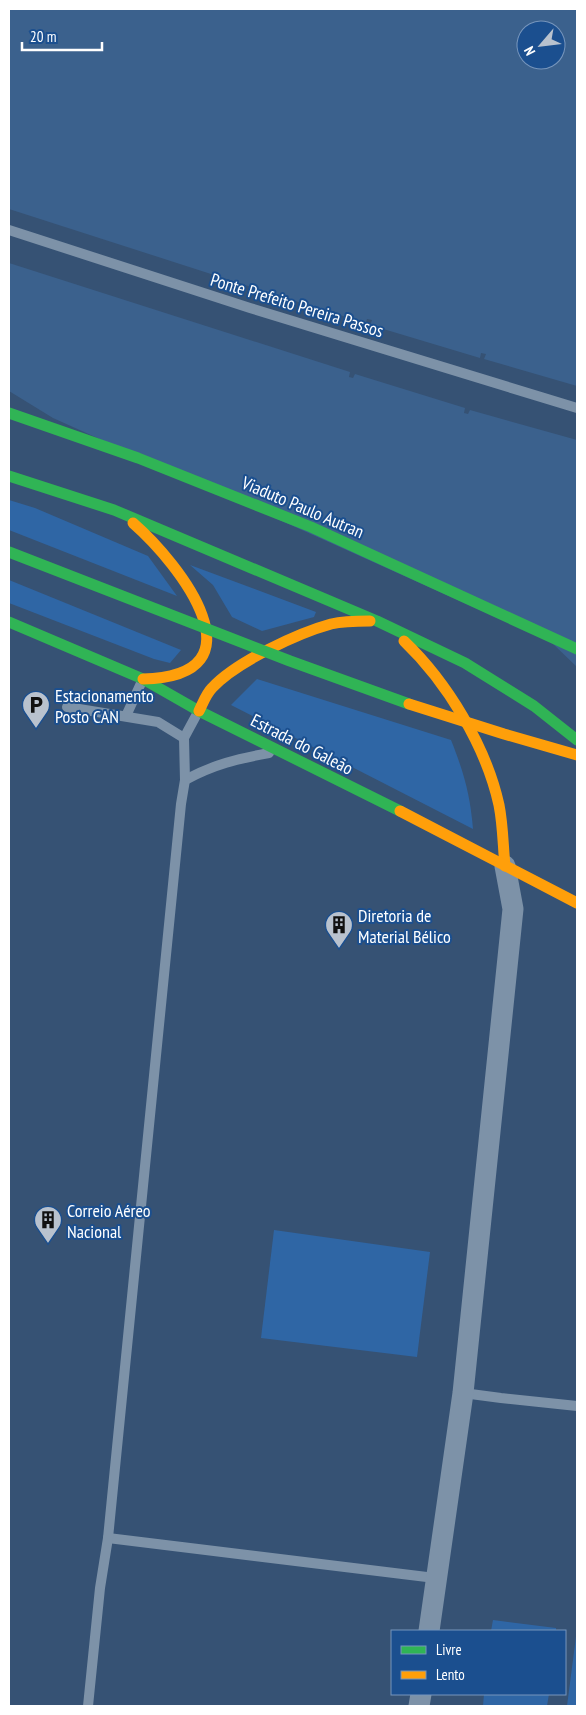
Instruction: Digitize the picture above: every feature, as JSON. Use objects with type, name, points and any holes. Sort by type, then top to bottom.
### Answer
[{"type":"street","name":"Viaduto Paulo Autran","points":[[9,413],[138,458],[311,527],[577,649]]},
{"type":"street","points":[[9,476],[114,510],[381,623],[465,663],[534,706],[577,740]]},
{"type":"street","points":[[114,510],[136,526],[170,562],[193,594],[207,628],[208,640],[204,652],[195,664],[172,677],[158,680],[143,679]]},
{"type":"street","points":[[9,552],[303,667],[409,705],[577,755]]},
{"type":"street","points":[[199,711],[212,688],[238,667],[314,629],[350,621],[381,623],[414,649],[434,672],[459,712],[486,764],[498,800],[512,909],[463,1393],[428,1630]]},
{"type":"street","name":"Estrada do Galeão","points":[[9,622],[143,679],[199,711],[469,846],[577,903]]},
{"type":"lane","name":"Ponte Prefeito Pereira Passos","points":[[9,230],[250,308],[577,408]]},
{"type":"lane","points":[[126,716],[143,679]]},
{"type":"lane","points":[[67,707],[158,722],[184,738]]},
{"type":"lane","points":[[88,1706],[100,1588],[108,1538],[185,780],[184,738],[199,711]]},
{"type":"lane","points":[[185,780],[206,769],[232,760],[279,752]]},
{"type":"lane","points":[[463,1393],[577,1406]]},
{"type":"lane","points":[[108,1538],[435,1578]]},
{"type":"shaded area","points":[[9,9],[577,9],[577,667],[551,642],[53,418],[9,391]]},
{"type":"shaded area","points":[[9,500],[35,508],[148,556],[177,596],[9,530]]},
{"type":"shaded area","points":[[190,565],[316,612],[314,617],[262,631],[232,617],[213,585]]},
{"type":"shaded area","points":[[9,580],[181,650],[170,663],[154,659],[9,603]]},
{"type":"shaded area","points":[[257,679],[451,740],[466,784],[473,829],[231,705]]},
{"type":"shaded area","points":[[274,1230],[430,1252],[417,1357],[261,1338]]},
{"type":"shaded area","points":[[493,1620],[556,1628],[556,1630],[491,1630]]},
{"type":"shaded area","points":[[577,1629],[577,1706],[567,1706]]},
{"type":"shaded area","points":[[484,1695],[549,1695],[547,1706],[483,1706]]},
{"type":"pier","points":[[9,209],[320,309],[366,323],[367,319],[372,320],[370,325],[480,358],[481,353],[486,354],[484,359],[577,386],[577,440],[470,410],[468,414],[464,413],[465,408],[355,374],[353,378],[349,377],[350,372],[9,263]]},
{"type":"traffic: fast","points":[[9,413],[138,458],[311,527],[577,649]]},
{"type":"traffic: fast","points":[[9,476],[114,510],[377,621],[465,663],[534,706],[577,740]]},
{"type":"traffic: fast","points":[[9,552],[290,661],[409,704]]},
{"type":"traffic: fast","points":[[9,622],[143,679],[199,711],[400,811]]},
{"type":"traffic: slow","points":[[133,523],[172,564],[190,590],[202,615],[207,639],[200,659],[180,673],[143,679]]},
{"type":"traffic: slow","points":[[199,711],[210,690],[223,678],[251,659],[285,641],[331,624],[370,621]]},
{"type":"traffic: slow","points":[[404,641],[420,657],[450,695],[475,738],[485,760],[499,805],[505,866]]},
{"type":"traffic: slow","points":[[409,704],[577,755]]},
{"type":"traffic: slow","points":[[400,811],[577,903]]},
{"type":"place","name":"Estacionamento Posto CAN","points":[[36,729]]},
{"type":"place","name":"Diretoria de Material Bélico","points":[[339,949]]},
{"type":"place","name":"Correio Aéreo Nacional","points":[[48,1244]]}]
